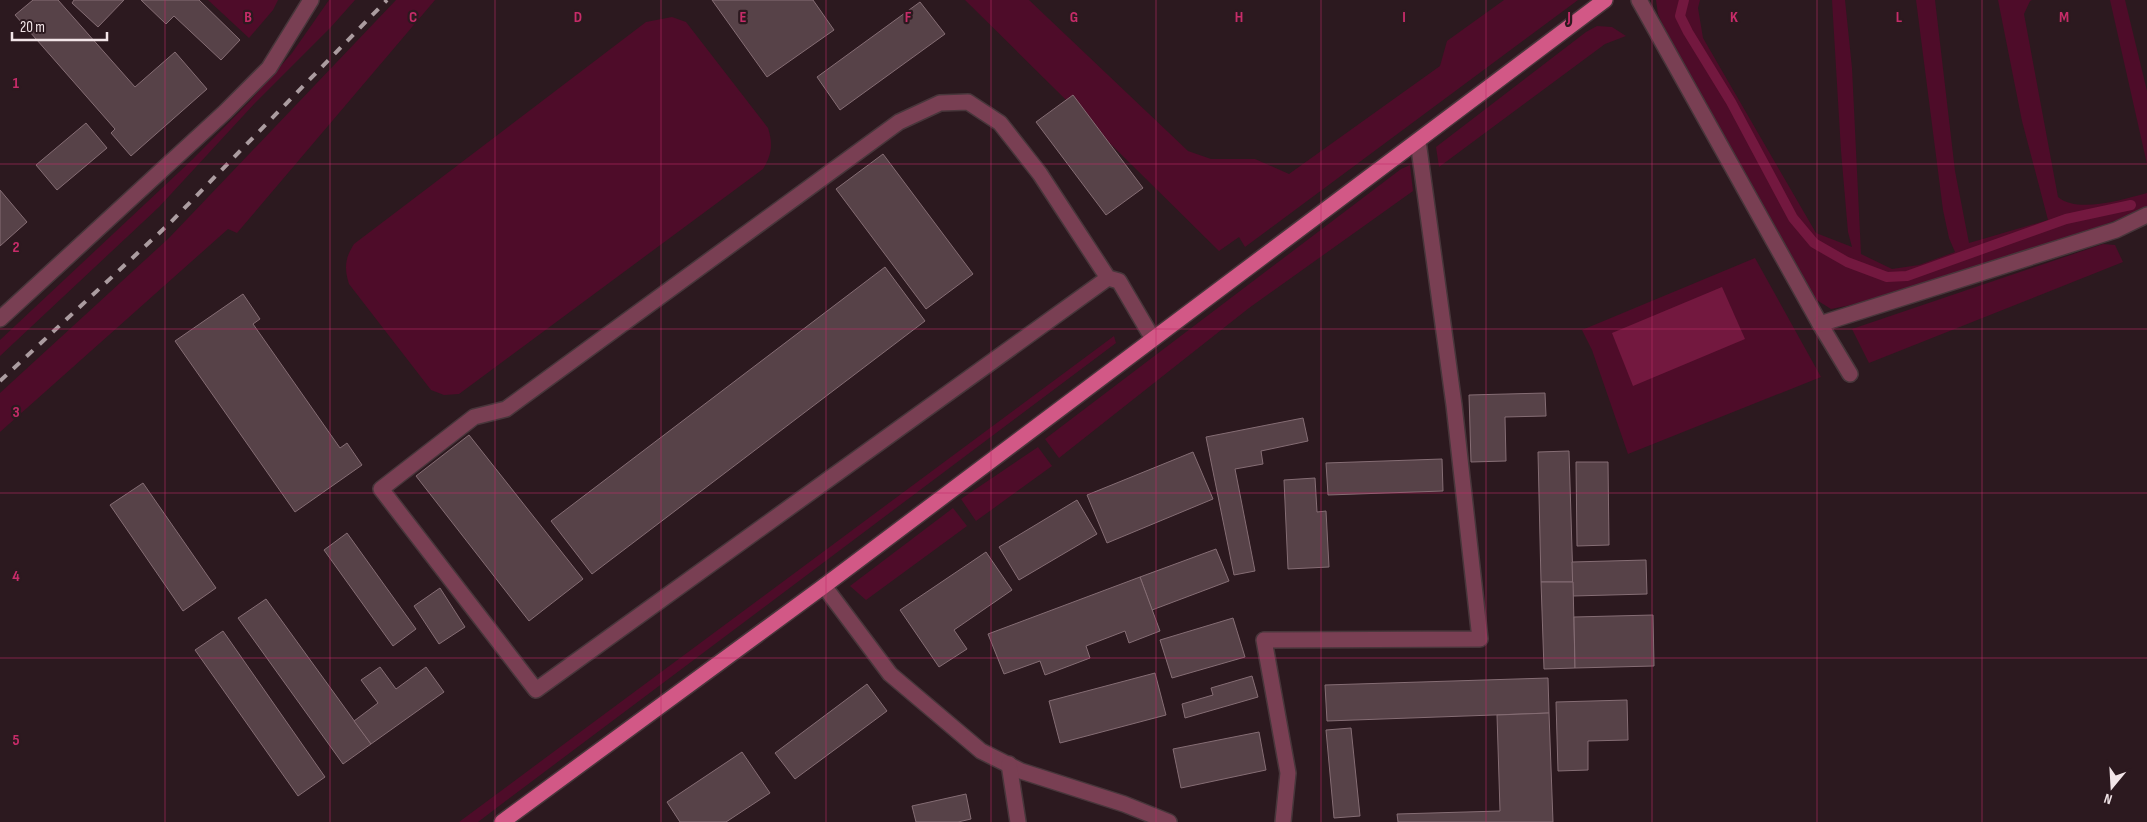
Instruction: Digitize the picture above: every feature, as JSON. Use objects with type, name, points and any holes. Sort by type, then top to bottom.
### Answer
[{"type":"main road","points":[[502,822],[824,586],[1606,0]]},
{"type":"street","points":[[0,319],[218,119],[269,68],[311,0]]},
{"type":"street","points":[[1639,0],[1820,324],[1850,374]]},
{"type":"street","points":[[1108,278],[536,690],[381,489],[474,417],[506,410],[899,122],[940,103],[968,102],[1000,123],[1040,174],[1108,278],[1119,281],[1153,339]]},
{"type":"street","points":[[1283,822],[1288,773],[1264,640],[1480,638],[1454,405],[1418,141]]},
{"type":"street","points":[[1820,324],[2116,230],[2147,215]]},
{"type":"street","points":[[824,586],[890,674],[981,750],[1021,771],[1124,804],[1169,822]]},
{"type":"street","points":[[1009,764],[1018,822]]},
{"type":"shaded area","points":[[208,0],[278,0],[273,10],[249,38]]},
{"type":"shaded area","points":[[329,0],[355,0],[331,27],[255,103],[159,207],[0,356],[0,340],[193,159],[251,100],[292,53]]},
{"type":"shaded area","points":[[396,0],[435,0],[237,233],[228,229],[0,432],[0,393],[169,238]]},
{"type":"shaded area","points":[[965,0],[1029,0],[1188,151],[1211,159],[1255,159],[1289,174],[1440,66],[1447,41],[1504,0],[1578,0],[1245,247],[1239,237],[1219,251]]},
{"type":"shaded area","points":[[1656,0],[1683,0],[1680,15],[1687,32],[1730,102],[1792,219],[1813,244],[1847,263],[1887,278],[1907,277],[2066,221],[2131,206],[2130,203],[2065,217],[1907,273],[1888,275],[1849,259],[1815,241],[1795,216],[1732,101],[1690,32],[1682,15],[1685,0],[1700,0],[1698,8],[1703,38],[1816,233],[1852,247],[1848,232],[1841,151],[1832,0],[1845,0],[1852,68],[1861,254],[1892,269],[1919,265],[1955,252],[1949,238],[1943,210],[1916,0],[1935,0],[1955,171],[1969,243],[2048,220],[2022,121],[1998,0],[2032,0],[2024,14],[2058,197],[2067,202],[2089,205],[2147,193],[2147,208],[2084,232],[1924,285],[1831,309],[1815,299],[1668,36],[1658,14]]},
{"type":"shaded area","points":[[2110,0],[2125,0],[2147,91],[2147,164]]},
{"type":"shaded area","points":[[672,17],[686,22],[768,128],[771,149],[763,169],[459,394],[444,395],[431,390],[349,284],[346,263],[354,244],[646,22]]},
{"type":"shaded area","points":[[1597,26],[1612,27],[1626,36],[1605,44],[1439,167],[1436,147],[1586,32]]},
{"type":"shaded area","points":[[1410,165],[1413,191],[1249,308],[1059,458],[1045,439],[1401,169]]},
{"type":"shaded area","points":[[2103,244],[2115,245],[2123,262],[1869,363],[1852,329]]},
{"type":"shaded area","points":[[1755,258],[1821,377],[1628,454],[1592,350],[1582,330]]},
{"type":"shaded area","points":[[1722,287],[1745,339],[1633,386],[1612,333]]},
{"type":"shaded area","points":[[1114,336],[1116,343],[478,822],[459,822]]},
{"type":"shaded area","points":[[1038,447],[1052,466],[976,521],[961,499]]},
{"type":"shaded area","points":[[953,508],[967,526],[866,600],[850,586]]},
{"type":"building","points":[[33,0],[58,0],[135,87],[175,52],[207,89],[131,156],[111,133],[115,129],[15,15]]},
{"type":"building","points":[[74,0],[124,0],[98,27],[72,3]]},
{"type":"building","points":[[141,0],[199,0],[240,40],[221,60],[174,16],[166,24]]},
{"type":"building","points":[[712,0],[813,0],[834,30],[767,77]]},
{"type":"building","points":[[920,2],[945,34],[840,110],[817,77]]},
{"type":"building","points":[[1073,95],[1143,188],[1106,215],[1036,122]]},
{"type":"building","points":[[86,123],[107,148],[57,190],[36,165]]},
{"type":"building","points":[[883,154],[973,274],[926,309],[836,189]]},
{"type":"building","points":[[0,190],[27,222],[0,246]]},
{"type":"building","points":[[885,267],[925,321],[592,574],[551,521]]},
{"type":"building","points":[[243,294],[260,319],[253,324],[340,448],[347,443],[362,465],[295,512],[175,341]]},
{"type":"building","points":[[1545,393],[1546,416],[1505,417],[1506,461],[1471,462],[1469,395]]},
{"type":"building","points":[[1303,418],[1308,441],[1261,451],[1263,464],[1235,469],[1255,571],[1234,575],[1206,437]]},
{"type":"building","points":[[469,435],[583,579],[529,621],[416,476]]},
{"type":"building","points":[[1569,451],[1573,582],[1541,582],[1538,452]]},
{"type":"building","points":[[1193,452],[1213,499],[1107,543],[1087,495]]},
{"type":"building","points":[[1442,459],[1443,491],[1328,495],[1326,463]]},
{"type":"building","points":[[1576,462],[1608,462],[1609,545],[1577,546]]},
{"type":"building","points":[[1315,478],[1317,512],[1326,511],[1329,567],[1288,569],[1284,480]]},
{"type":"building","points":[[143,483],[216,588],[183,611],[110,505]]},
{"type":"building","points":[[1077,500],[1097,534],[1019,580],[999,547]]},
{"type":"building","points":[[347,533],[416,629],[393,646],[324,550]]},
{"type":"building","points":[[1216,549],[1229,581],[1152,610],[1140,577]]},
{"type":"building","points":[[986,552],[1012,590],[954,630],[967,649],[939,667],[900,610]]},
{"type":"building","points":[[1646,560],[1647,594],[1573,596],[1572,562]]},
{"type":"building","points":[[1140,577],[1160,631],[1129,643],[1125,631],[1086,646],[1090,658],[1045,675],[1040,661],[1004,674],[988,634]]},
{"type":"building","points":[[1541,582],[1573,582],[1575,668],[1544,669]]},
{"type":"building","points":[[440,588],[465,627],[439,644],[414,606]]},
{"type":"building","points":[[266,599],[371,744],[343,764],[238,618]]},
{"type":"building","points":[[1653,615],[1654,666],[1575,668],[1574,617]]},
{"type":"building","points":[[1233,618],[1245,657],[1172,678],[1160,640]]},
{"type":"building","points":[[223,631],[325,777],[298,796],[195,650]]},
{"type":"building","points":[[380,667],[396,689],[426,667],[444,692],[371,744],[354,721],[378,703],[361,680]]},
{"type":"building","points":[[1155,673],[1166,715],[1060,743],[1049,701]]},
{"type":"building","points":[[1252,676],[1258,697],[1185,718],[1182,704],[1213,695],[1211,688]]},
{"type":"building","points":[[1548,678],[1549,713],[1327,721],[1325,685]]},
{"type":"building","points":[[867,684],[887,711],[795,779],[775,753]]},
{"type":"building","points":[[1627,700],[1628,740],[1588,741],[1588,770],[1558,771],[1556,702]]},
{"type":"building","points":[[1549,713],[1553,822],[1398,822],[1397,814],[1500,811],[1497,715]]},
{"type":"building","points":[[1351,728],[1360,816],[1334,818],[1326,730]]},
{"type":"building","points":[[1259,732],[1266,770],[1181,788],[1173,749]]},
{"type":"building","points":[[742,752],[770,793],[726,822],[680,822],[667,802]]},
{"type":"building","points":[[966,794],[971,819],[958,822],[916,822],[912,806]]},
{"type":"waterway","points":[[1684,0],[1680,16],[1731,102],[1793,218],[1814,243],[1847,262],[1887,277],[1907,276],[2066,219],[2131,205]]},
{"type":"railway","points":[[0,381],[170,223],[387,0]]}]
